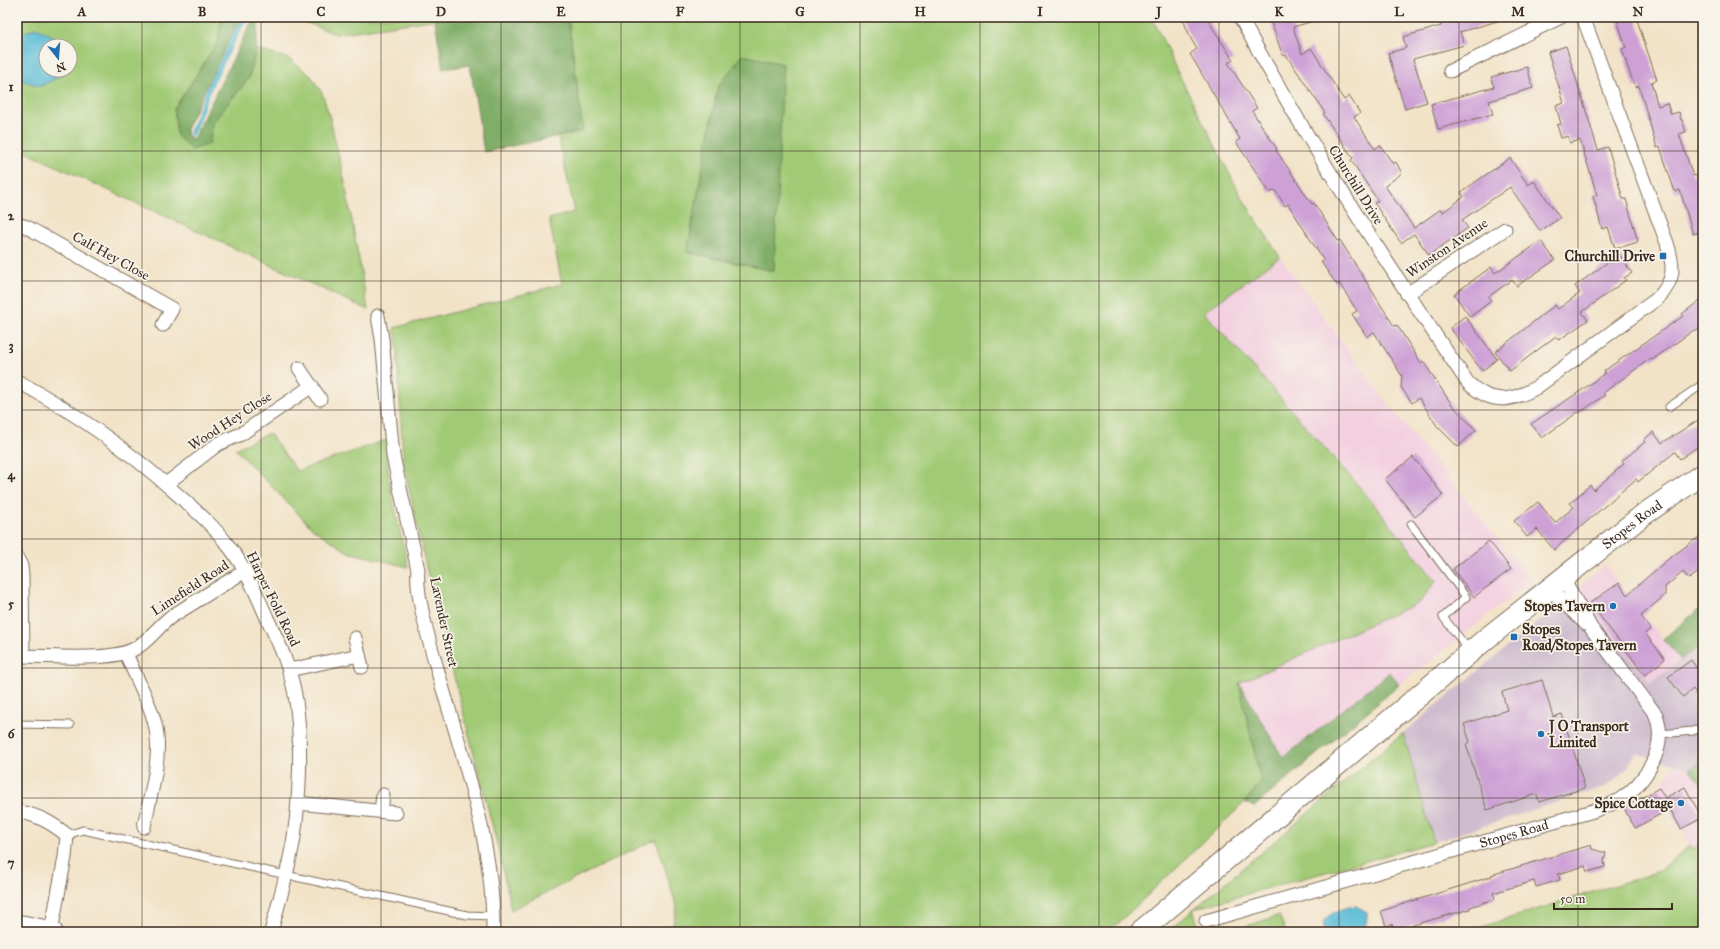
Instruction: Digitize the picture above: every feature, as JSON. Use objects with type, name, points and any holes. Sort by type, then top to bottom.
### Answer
[{"type":"main road","name":"Stopes Road","points":[[1140,932],[1471,652],[1643,515],[1703,474]]},
{"type":"main road","points":[[17,925],[52,932]]},
{"type":"street","name":"Churchill Drive","points":[[1240,17],[1303,131],[1407,294],[1468,383],[1479,393],[1493,398],[1507,399],[1521,396],[1537,387],[1658,298],[1668,288],[1673,272],[1672,258],[1667,242],[1584,17]]},
{"type":"street","points":[[1450,71],[1561,17]]},
{"type":"street","name":"Calf Hey Close","points":[[17,224],[27,227],[172,309],[163,325]]},
{"type":"street","name":"Winston Avenue","points":[[1407,294],[1505,229]]},
{"type":"street","name":"Lavender Street","points":[[378,316],[382,339],[393,456],[418,570],[416,583],[434,660],[485,838],[492,880],[493,932]]},
{"type":"street","points":[[299,368],[320,399]]},
{"type":"street","name":"Harper Fold Road","points":[[17,381],[54,401],[118,445],[166,484],[204,518],[228,544],[245,571],[278,640],[289,670],[296,701],[298,735],[298,803],[294,837],[271,932]]},
{"type":"street","name":"Wood Hey Close","points":[[166,484],[218,444],[241,434],[312,386]]},
{"type":"street","points":[[17,558],[21,566],[22,576],[20,656]]},
{"type":"street","name":"Limefield Road","points":[[20,656],[101,656],[126,653],[143,643],[161,624],[172,616],[245,571]]},
{"type":"street","name":"Stopes Road","points":[[1206,921],[1487,842],[1600,808],[1618,800],[1633,789],[1645,776],[1658,750],[1660,734],[1656,715],[1591,628],[1578,618],[1556,583]]},
{"type":"street","points":[[289,670],[360,661],[355,638]]},
{"type":"street","points":[[126,653],[150,708],[158,741],[153,814],[144,827]]},
{"type":"street","points":[[380,812],[383,795]]},
{"type":"street","points":[[298,803],[396,813]]},
{"type":"street","points":[[17,811],[38,816],[49,821],[67,835],[65,857],[52,932]]},
{"type":"lane","points":[[1669,407],[1703,384]]},
{"type":"lane","points":[[1411,524],[1466,597],[1443,617],[1471,652]]},
{"type":"lane","points":[[17,724],[70,725]]},
{"type":"lane","points":[[1660,734],[1693,731],[1703,728]]},
{"type":"lane","points":[[67,835],[83,830],[467,914],[493,916]]},
{"type":"shaded area","points":[[1280,257],[1385,400],[1532,581],[1399,685],[1390,672],[1283,758],[1239,683],[1419,602],[1364,492],[1203,312]]},
{"type":"shaded area","points":[[1605,565],[1637,608],[1681,660],[1650,683],[1576,590]]},
{"type":"shaded area","points":[[1576,590],[1650,683],[1703,644],[1703,761],[1690,769],[1636,753],[1628,767],[1618,778],[1607,786],[1434,842],[1403,733]]},
{"type":"shaded area","points":[[1675,765],[1690,769],[1703,787],[1703,843],[1692,849],[1659,788]]},
{"type":"green space","points":[[17,17],[222,17],[218,42],[174,109],[177,136],[209,144],[213,122],[249,78],[256,49],[289,59],[311,76],[322,93],[330,118],[345,183],[368,310],[17,148],[17,79],[41,86],[56,78],[78,78],[78,38],[56,38],[36,28],[17,35]]},
{"type":"green space","points":[[222,17],[241,17],[186,129],[187,136],[193,139],[254,17],[259,17],[256,49],[249,78],[213,122],[209,144],[192,150],[177,136],[174,109],[218,42]]},
{"type":"green space","points":[[292,17],[451,17],[336,34]]},
{"type":"green space","points":[[451,17],[568,17],[583,131],[484,152],[470,65],[443,69],[435,20]]},
{"type":"green space","points":[[568,17],[1152,17],[1177,71],[1241,196],[1280,257],[1204,312],[1364,492],[1436,581],[1420,602],[1239,683],[1261,782],[1245,802],[1109,932],[671,932],[677,908],[656,839],[511,910],[500,855],[428,576],[403,461],[397,345],[394,328],[562,284],[549,219],[575,212],[558,137],[583,131]],"holes":[[[718,86],[774,271],[687,252]]]},
{"type":"green space","points":[[743,55],[783,64],[774,271],[687,252],[718,86]]},
{"type":"green space","points":[[269,433],[297,471],[386,440],[389,481],[408,567],[348,552],[312,528],[235,449]]},
{"type":"green space","points":[[1703,606],[1703,644],[1681,660],[1663,639]]},
{"type":"green space","points":[[1390,672],[1399,685],[1254,807],[1245,802],[1261,782],[1239,683],[1283,758]]},
{"type":"green space","points":[[1403,733],[1434,842],[1195,909]]},
{"type":"green space","points":[[1703,761],[1703,787],[1690,769]]},
{"type":"green space","points":[[1703,843],[1703,932],[1465,932],[1660,871],[1690,845],[1692,849]]},
{"type":"green space","points":[[1193,910],[1200,932],[1168,932]]},
{"type":"green space","points":[[1279,915],[1286,932],[1230,932]]},
{"type":"water","points":[[36,28],[57,38],[38,38],[38,78],[56,78],[41,86],[17,79],[17,35]]},
{"type":"water","points":[[1356,906],[1367,912],[1366,924],[1362,930],[1359,932],[1325,932],[1323,922],[1326,918],[1334,912]]},
{"type":"building","points":[[1182,17],[1206,17],[1233,60],[1228,63],[1257,108],[1252,111],[1277,149],[1276,150],[1312,204],[1314,203],[1338,241],[1340,240],[1394,326],[1397,325],[1421,363],[1423,361],[1452,405],[1476,430],[1458,447],[1437,426],[1419,398],[1412,403],[1401,387],[1402,376],[1374,332],[1367,337],[1352,314],[1357,311],[1339,283],[1337,285],[1321,262],[1324,261],[1288,204],[1285,206],[1275,190],[1270,193],[1236,142],[1240,139],[1190,54],[1197,49]]},
{"type":"building","points":[[1269,17],[1317,17],[1317,20],[1293,27],[1302,54],[1311,48],[1344,100],[1349,96],[1360,113],[1354,117],[1375,149],[1380,145],[1393,164],[1396,162],[1402,173],[1385,186],[1414,228],[1441,209],[1443,212],[1464,197],[1461,192],[1510,158],[1528,185],[1534,181],[1560,218],[1540,231],[1510,187],[1462,220],[1468,228],[1429,255],[1414,234],[1401,243],[1374,203],[1378,201],[1351,160],[1353,158],[1323,114],[1325,113],[1286,55],[1283,56]]},
{"type":"building","points":[[1451,17],[1501,17],[1501,20],[1460,32],[1464,45],[1413,59],[1427,102],[1405,109],[1388,53],[1406,48],[1403,37],[1441,26],[1440,20]]},
{"type":"building","points":[[1616,17],[1636,17],[1657,80],[1651,82],[1658,106],[1667,103],[1671,114],[1679,112],[1686,132],[1679,134],[1693,176],[1696,175],[1703,197],[1703,231],[1693,234],[1680,190],[1675,192],[1660,147],[1657,148],[1639,86],[1635,87],[1622,49],[1626,47]]},
{"type":"building","points":[[1566,46],[1598,150],[1608,147],[1623,199],[1626,199],[1638,242],[1615,249],[1608,227],[1602,229],[1593,196],[1597,195],[1580,140],[1570,143],[1568,136],[1561,138],[1557,125],[1561,124],[1556,106],[1564,103],[1548,52]]},
{"type":"building","points":[[1527,67],[1533,88],[1489,101],[1493,114],[1438,129],[1431,104],[1494,87],[1491,77]]},
{"type":"building","points":[[1541,241],[1555,260],[1517,286],[1512,280],[1488,297],[1491,301],[1470,317],[1454,294],[1491,267],[1495,273]]},
{"type":"building","points":[[1619,254],[1632,273],[1624,278],[1626,280],[1582,312],[1588,320],[1559,340],[1556,336],[1510,371],[1495,352],[1555,305],[1558,309],[1580,293],[1575,286]]},
{"type":"building","points":[[1703,298],[1703,326],[1695,332],[1694,330],[1652,360],[1651,358],[1603,393],[1605,395],[1542,438],[1531,424],[1582,390],[1605,373],[1604,371],[1683,316],[1682,314]]},
{"type":"building","points":[[1465,316],[1497,359],[1482,371],[1450,328]]},
{"type":"building","points":[[1703,417],[1703,443],[1680,459],[1675,452],[1638,482],[1636,479],[1554,550],[1537,529],[1527,537],[1514,521],[1538,502],[1555,523],[1574,507],[1570,503],[1590,485],[1594,490],[1624,464],[1622,461],[1645,442],[1644,440],[1653,432],[1662,443]]},
{"type":"building","points":[[1413,457],[1443,495],[1415,517],[1385,479]]},
{"type":"building","points":[[1703,534],[1703,569],[1689,579],[1683,572],[1665,587],[1665,595],[1641,616],[1651,629],[1645,633],[1665,659],[1645,675],[1590,603],[1619,583],[1627,595],[1667,560]]},
{"type":"building","points":[[1489,541],[1511,569],[1474,597],[1453,569]]},
{"type":"building","points":[[1691,660],[1703,678],[1703,704],[1693,689],[1683,697],[1668,677]]},
{"type":"building","points":[[1542,680],[1553,717],[1562,714],[1585,788],[1539,802],[1537,794],[1487,810],[1466,744],[1470,742],[1464,724],[1507,710],[1502,692]]},
{"type":"building","points":[[1685,787],[1702,818],[1681,829],[1670,809],[1635,828],[1624,808],[1659,788],[1665,798]]},
{"type":"building","points":[[1591,845],[1592,849],[1606,853],[1604,861],[1605,867],[1587,872],[1585,866],[1558,874],[1560,880],[1536,887],[1534,881],[1493,893],[1495,899],[1470,907],[1470,909],[1406,927],[1408,932],[1394,932],[1392,924],[1386,926],[1381,911],[1492,876],[1491,875]]},
{"type":"waterway","points":[[191,134],[211,84],[245,17]]},
{"type":"place","name":"Churchill Drive","points":[[1663,256]]},
{"type":"place","name":"Stopes Tavern","points":[[1613,606]]},
{"type":"place","name":"Stopes Road/Stopes Tavern","points":[[1514,637]]},
{"type":"place","name":"J O Transport Limited","points":[[1541,734]]},
{"type":"place","name":"Spice Cottage","points":[[1681,803]]}]
